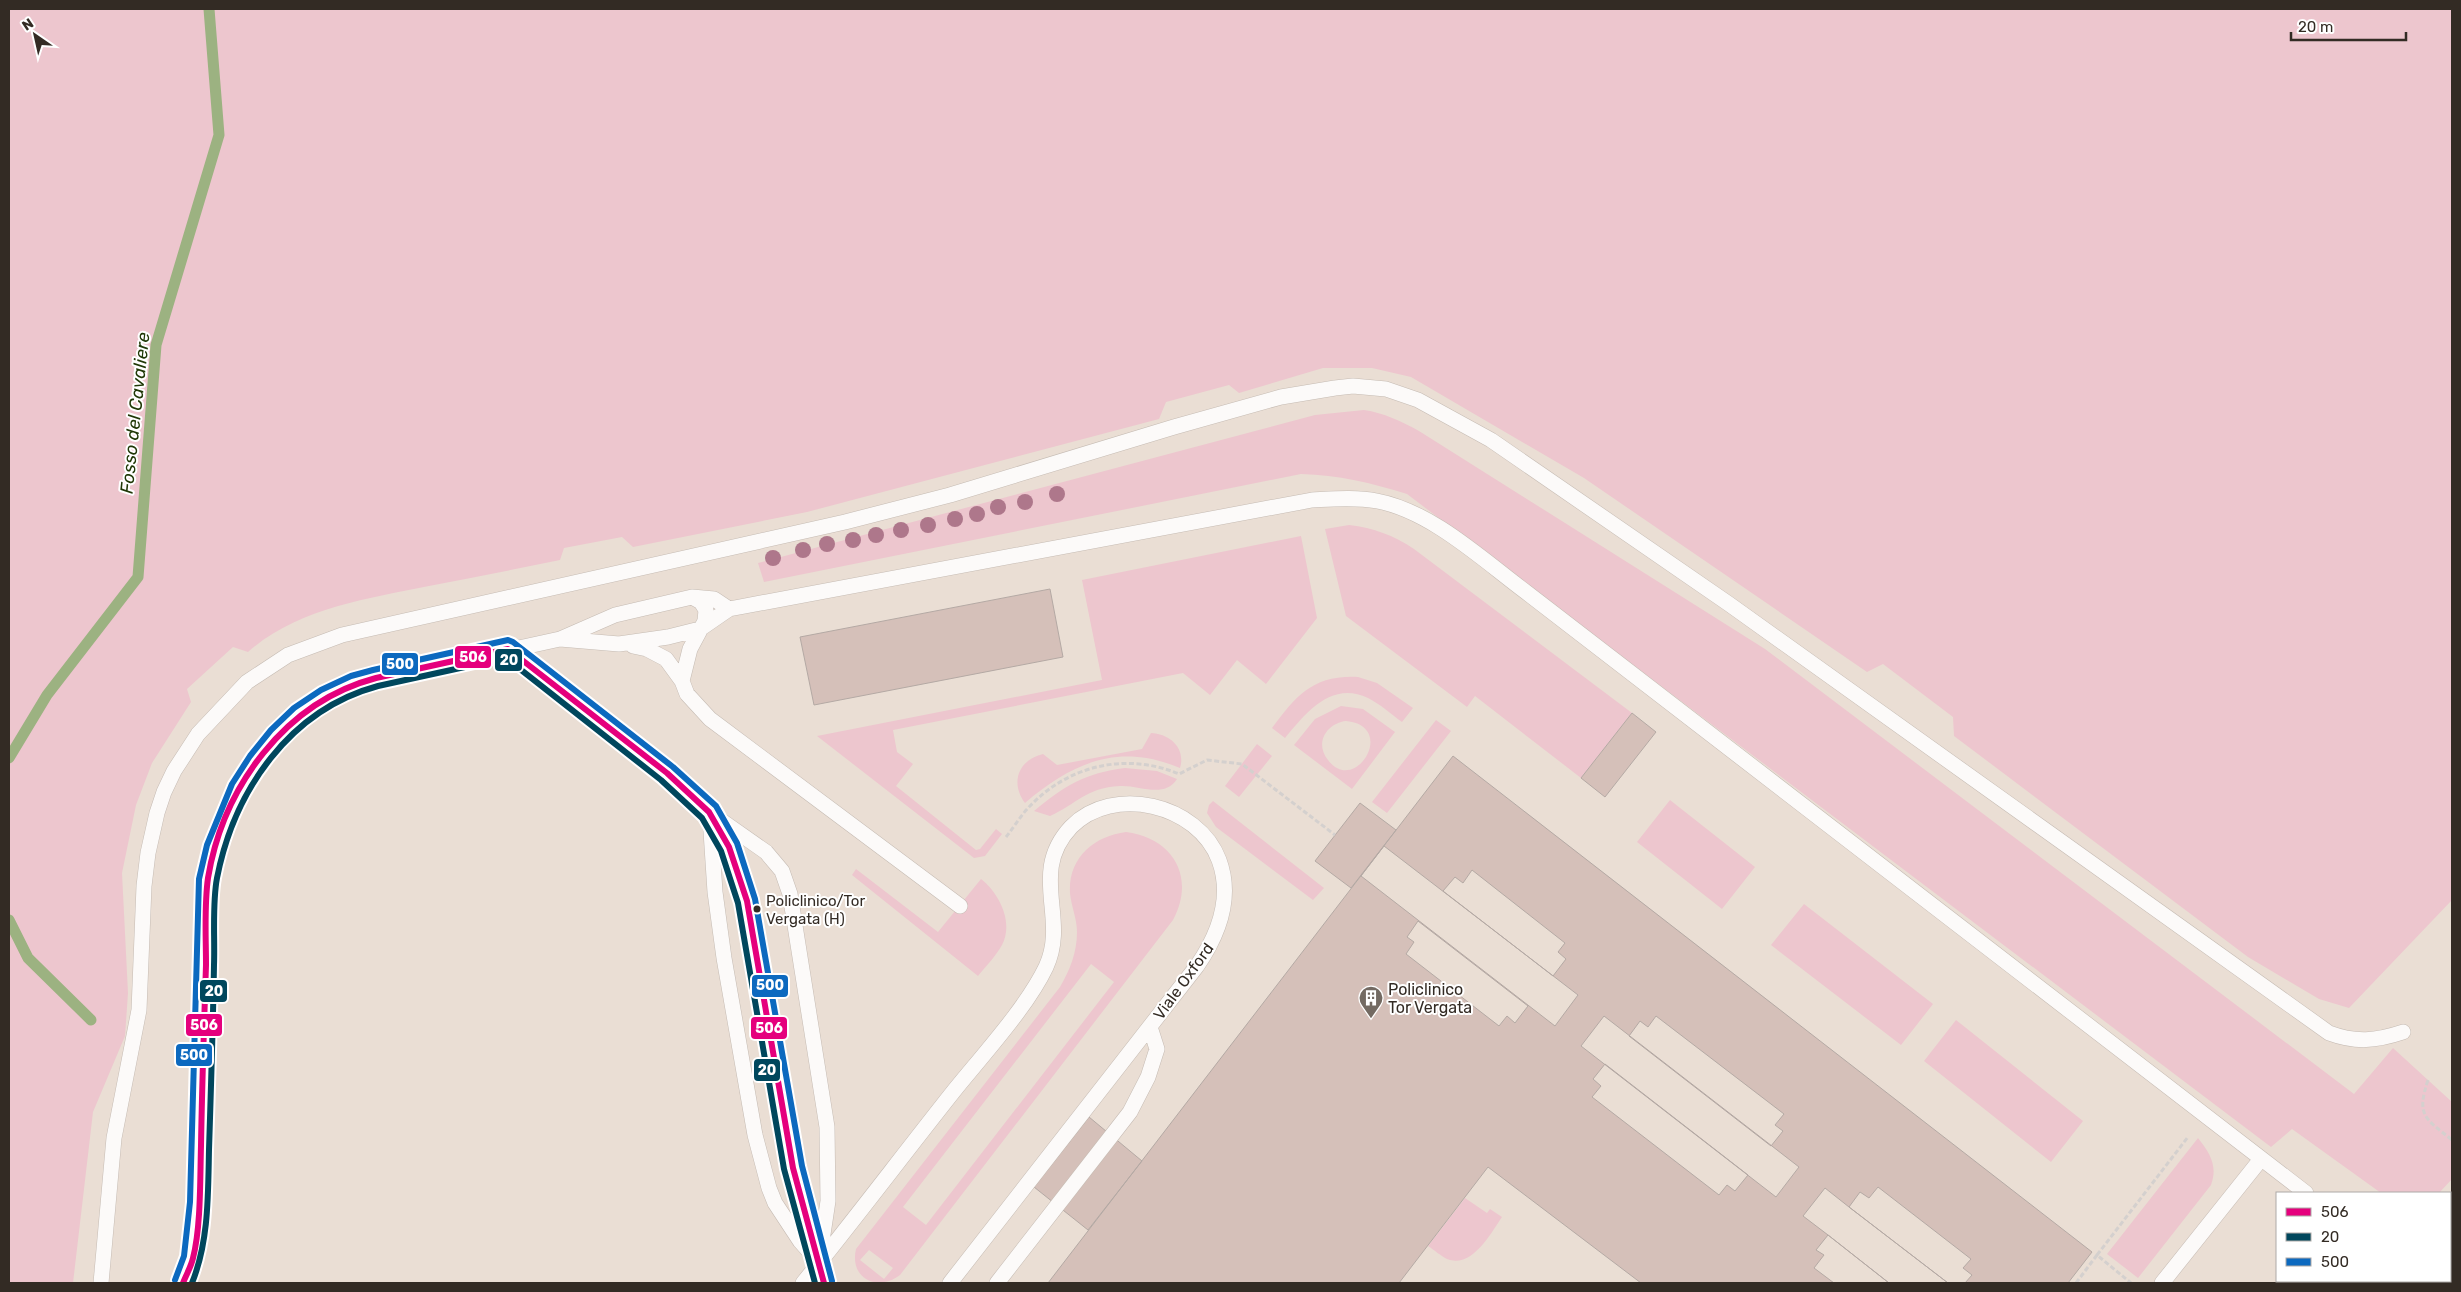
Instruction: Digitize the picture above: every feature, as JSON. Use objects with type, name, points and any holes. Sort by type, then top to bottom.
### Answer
[{"type":"lane","points":[[101,1283],[115,1130],[139,1010],[144,886],[148,853],[157,813],[174,771],[198,734],[230,699],[263,670],[288,655],[342,635],[845,522],[950,495],[1262,402],[1334,388],[1371,387],[1403,393],[1433,407],[1491,440],[1753,621],[2329,1033],[2349,1040],[2369,1041],[2402,1032]]},
{"type":"lane","points":[[619,644],[668,638],[700,629],[729,609],[1312,500],[1356,499],[1392,505],[1432,524],[1518,586],[2305,1192]]},
{"type":"lane","points":[[183,1283],[192,1258],[199,1204],[208,879],[217,840],[236,794],[256,761],[298,717],[329,696],[371,679],[560,639],[615,615],[692,597],[714,599],[729,609]]},
{"type":"lane","points":[[682,681],[690,649],[705,621],[706,610],[701,602],[692,597]]},
{"type":"lane","points":[[560,639],[619,644],[658,653],[666,659],[682,681],[687,694],[696,706],[722,730],[960,906]]},
{"type":"lane","points":[[508,649],[660,768],[709,812],[766,852],[782,871],[790,894],[827,1128],[828,1201],[819,1263]]},
{"type":"lane","name":"Viale Oxford","points":[[803,1283],[1008,1022],[1038,979],[1050,956],[1053,940],[1054,922],[1049,872],[1058,844],[1082,818],[1106,806],[1118,804],[1153,806],[1188,823],[1213,847],[1225,884],[1223,917],[1212,942],[1197,966],[950,1283]]},
{"type":"lane","points":[[709,812],[719,920],[755,1136],[775,1203],[800,1241],[819,1263]]},
{"type":"lane","points":[[709,812],[736,864],[747,901],[793,1168],[824,1283]]},
{"type":"lane","points":[[997,1283],[1130,1112],[1148,1077],[1157,1049],[1150,1026]]},
{"type":"lane","points":[[2162,1283],[2262,1159]]},
{"type":"path","points":[[2428,1080],[2421,1101],[2428,1120],[2452,1140]]},
{"type":"path","points":[[2076,1283],[2206,1115]]},
{"type":"path","points":[[2097,1256],[2131,1283]]},
{"type":"shaded area","points":[[9,9],[2452,9],[2452,900],[2349,1008],[2319,999],[2248,957],[1954,736],[1953,717],[1883,664],[1867,672],[1584,478],[1411,377],[1372,368],[1323,368],[1239,393],[1229,385],[1166,402],[1159,419],[807,512],[633,547],[622,537],[564,548],[560,560],[334,607],[289,625],[268,637],[248,652],[233,647],[187,689],[191,702],[152,763],[136,805],[122,873],[128,993],[125,1036],[93,1112],[73,1283],[9,1283]]},
{"type":"shaded area","points":[[1364,410],[1378,413],[1406,424],[1765,649],[2354,1094],[2393,1048],[2452,1102],[2452,1179],[2440,1192],[2380,1192],[2292,1129],[2271,1147],[1407,494],[1355,480],[1301,474],[764,582],[758,563],[1315,415]]},
{"type":"shaded area","points":[[1349,525],[1383,533],[1414,549],[1632,713],[1581,778],[1475,696],[1467,707],[1346,616],[1325,529]]},
{"type":"shaded area","points":[[1301,536],[1317,618],[1266,684],[1237,660],[1210,695],[1183,673],[893,730],[897,752],[913,764],[896,786],[976,850],[980,849],[996,829],[1002,834],[985,856],[974,858],[817,736],[1102,680],[1082,580]]},
{"type":"shaded area","points":[[1358,677],[1377,683],[1413,708],[1402,722],[1368,698],[1342,693],[1320,702],[1301,719],[1285,738],[1272,728],[1298,697],[1308,689],[1329,679]]},
{"type":"shaded area","points":[[1341,706],[1363,709],[1395,732],[1352,789],[1294,745],[1315,719]],"holes":[[[1346,721],[1361,726],[1369,734],[1370,745],[1367,756],[1359,765],[1350,770],[1339,769],[1324,754],[1322,747],[1325,735],[1333,726]]]},
{"type":"shaded area","points":[[1436,720],[1451,731],[1387,813],[1372,802]]},
{"type":"shaded area","points":[[1151,733],[1164,736],[1175,743],[1181,754],[1180,768],[1157,760],[1116,757],[1078,767],[1060,777],[1025,803],[1020,795],[1018,788],[1019,773],[1022,767],[1034,757],[1043,754],[1057,765],[1142,749]]},
{"type":"shaded area","points":[[1257,744],[1272,756],[1239,797],[1225,786]]},
{"type":"shaded area","points":[[1125,768],[1157,771],[1177,779],[1172,785],[1159,790],[1128,786],[1108,787],[1082,797],[1050,816],[1034,811],[1055,794],[1076,782],[1098,773]]},
{"type":"shaded area","points":[[1670,800],[1755,867],[1722,909],[1637,842]]},
{"type":"shaded area","points":[[1213,801],[1324,888],[1313,900],[1216,827],[1207,813],[1209,805]]},
{"type":"shaded area","points":[[1126,832],[1156,842],[1168,851],[1176,862],[1181,875],[1182,889],[1180,904],[1173,920],[900,1275],[892,1280],[883,1282],[867,1280],[857,1268],[855,1259],[856,1249],[1064,981],[1072,961],[1077,939],[1076,922],[1070,893],[1073,869],[1085,851],[1103,838]],"holes":[[[1091,964],[1114,982],[926,1225],[903,1207]],[[869,1250],[893,1268],[884,1279],[860,1260]]]},
{"type":"shaded area","points":[[856,869],[938,932],[981,879],[994,892],[1003,909],[1006,927],[1002,945],[978,976],[852,875]]},
{"type":"shaded area","points":[[1804,904],[1933,1004],[1901,1045],[1771,945]]},
{"type":"shaded area","points":[[1956,1020],[2083,1121],[2051,1162],[1924,1061]]},
{"type":"shaded area","points":[[2198,1138],[2212,1160],[2214,1172],[2211,1185],[2138,1278],[2107,1254]]},
{"type":"shaded area","points":[[1465,1198],[1487,1213],[1490,1209],[1502,1217],[1480,1248],[1465,1259],[1456,1261],[1447,1259],[1428,1246]]},
{"type":"building","points":[[1050,589],[1063,657],[814,705],[800,637]]},
{"type":"building","points":[[1632,713],[1656,732],[1605,797],[1581,778]]},
{"type":"building","name":"Policlinico Tor Vergata","points":[[1453,756],[2092,1252],[2068,1283],[1965,1283],[1972,1275],[1963,1268],[1971,1259],[1878,1187],[1869,1198],[1860,1192],[1849,1207],[1948,1283],[1889,1283],[1828,1235],[1816,1250],[1824,1255],[1814,1268],[1834,1283],[1641,1283],[1488,1167],[1399,1283],[1048,1283]],"holes":[[[1472,870],[1565,943],[1558,952],[1566,959],[1553,976],[1443,891],[1455,877],[1463,883]],[[1418,921],[1528,1006],[1515,1023],[1507,1016],[1499,1026],[1406,954],[1414,942],[1407,937]],[[1656,1016],[1784,1114],[1775,1125],[1783,1131],[1771,1146],[1629,1036],[1640,1021],[1648,1027]],[[1605,1064],[1748,1175],[1735,1191],[1727,1185],[1719,1195],[1592,1097],[1601,1086],[1593,1079]]]},
{"type":"building","points":[[1360,803],[1396,830],[1351,888],[1315,861]]},
{"type":"building","points":[[1384,846],[1578,995],[1555,1026],[1361,876]]},
{"type":"building","points":[[1604,1016],[1799,1167],[1776,1197],[1581,1046]]},
{"type":"building","points":[[1089,1117],[1142,1161],[1088,1230],[1034,1187]]},
{"type":"building","points":[[1825,1188],[1948,1283],[1889,1283],[1803,1216]]},
{"type":"waterway","name":"Fosso del Cavaliere","points":[[9,758],[47,695],[138,577],[156,345],[219,135],[209,9]]},
{"type":"waterway","name":"Fosso del Cavaliere","points":[[9,920],[28,958],[91,1020]]},
{"type":"transit line","name":"500","points":[[175,1280],[184,1256],[190,1202],[199,879],[207,845],[232,784],[250,756],[271,730],[294,708],[321,690],[351,676],[373,670],[508,640],[673,767],[716,806],[737,843],[755,899],[802,1166],[832,1281]]},
{"type":"transit line","name":"506","points":[[183,1283],[190,1268],[196,1246],[199,1218],[208,878],[216,844],[228,812],[244,781],[264,753],[287,728],[313,707],[343,690],[376,678],[508,649],[667,773],[709,812],[729,847],[747,901],[793,1168],[824,1283]]},
{"type":"transit line","name":"20","points":[[192,1283],[202,1251],[208,1200],[215,888],[225,846],[237,815],[252,785],[270,758],[292,734],[318,714],[346,698],[378,686],[506,658],[661,780],[702,818],[721,851],[738,903],[784,1169],[815,1283]]},
{"type":"place","name":"Policlinico/Tor Vergata (H)","points":[[757,909]]},
{"type":"place","name":"Policlinico Tor Vergata","points":[[1371,1019]]}]
